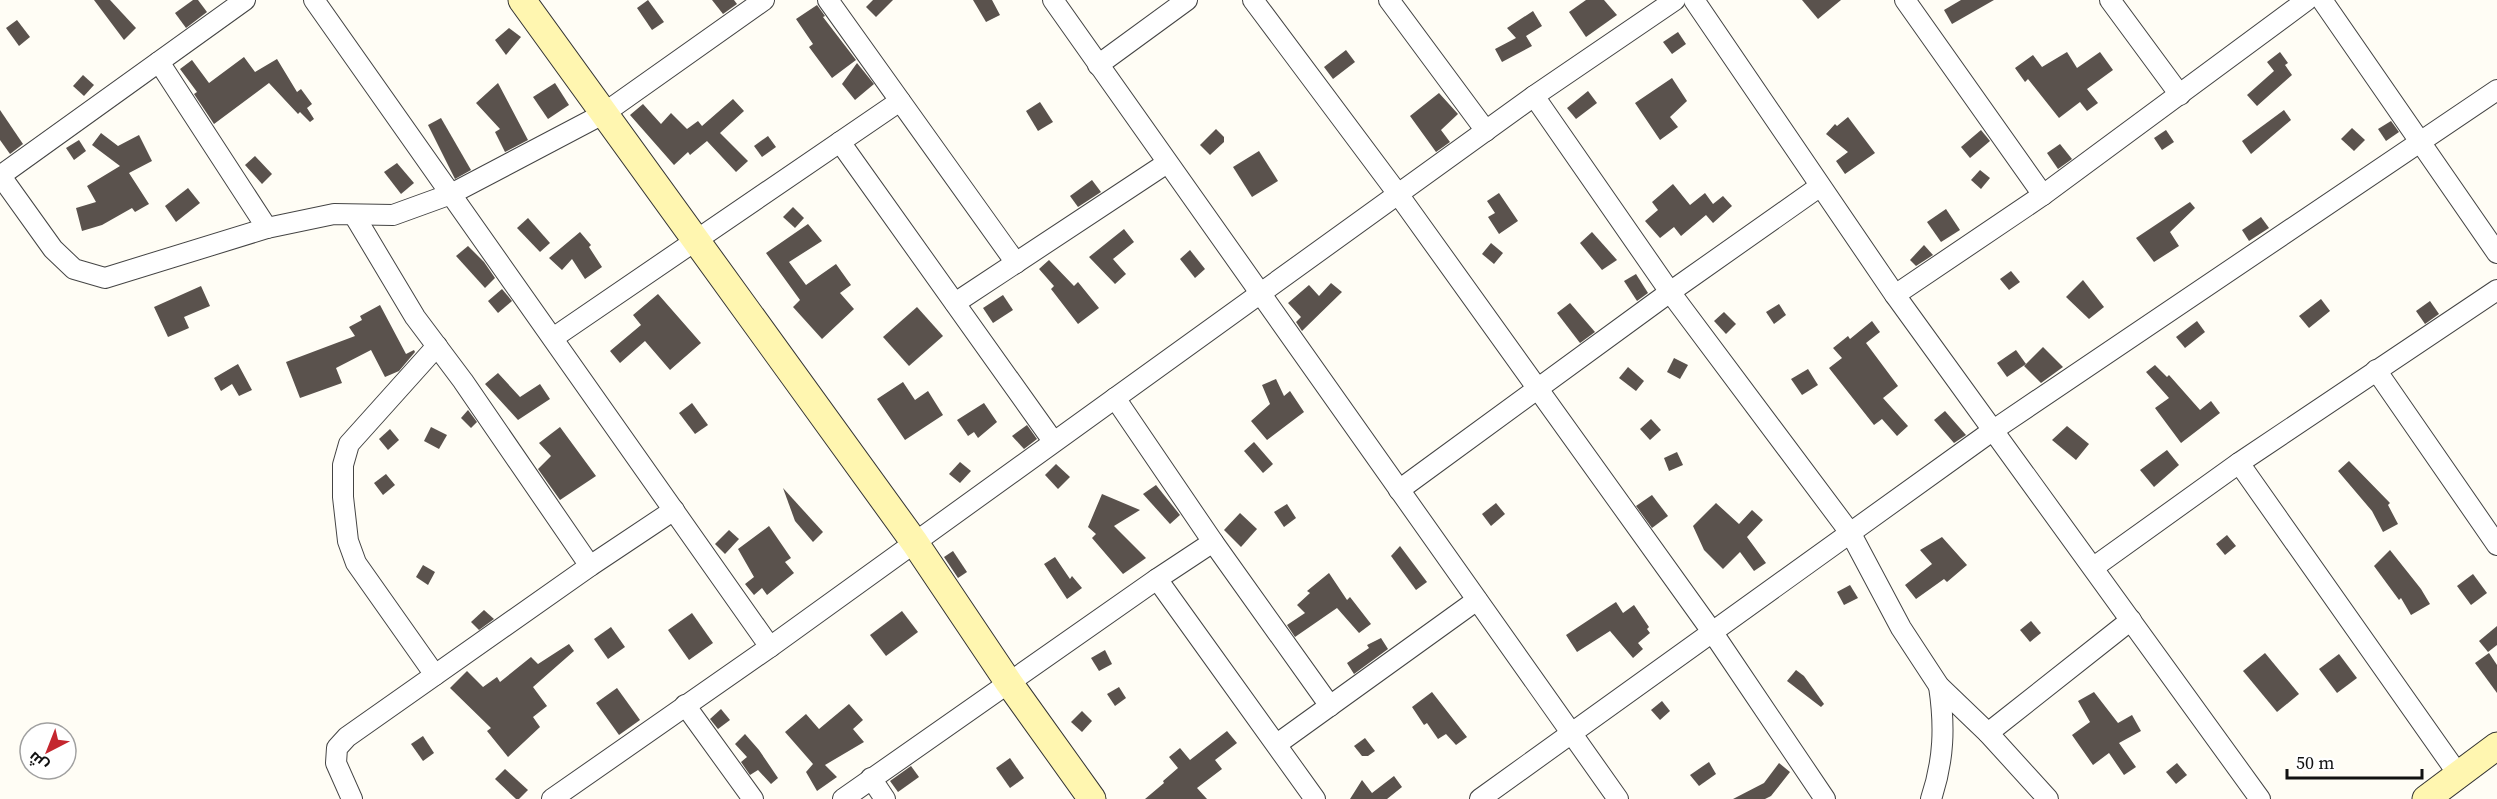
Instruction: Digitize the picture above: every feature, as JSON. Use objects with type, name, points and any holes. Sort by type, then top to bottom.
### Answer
[{"type":"street","points":[[245,0],[0,175],[53,249],[74,269],[105,278],[267,228],[334,214],[393,215],[452,194],[603,114],[755,2]]},
{"type":"street","points":[[314,0],[770,646]]},
{"type":"street","points":[[522,0],[915,543],[1009,683],[1092,799]]},
{"type":"street","points":[[828,0],[1016,262]]},
{"type":"street","points":[[1053,0],[1618,799]]},
{"type":"street","points":[[1098,65],[1187,0]]},
{"type":"street","points":[[1253,0],[1398,194],[1713,633],[1825,799]]},
{"type":"street","points":[[1389,0],[1486,131]]},
{"type":"street","points":[[553,799],[915,543],[1053,441],[1534,96],[1675,0]]},
{"type":"street","points":[[1694,0],[1895,295],[2260,799]]},
{"type":"street","points":[[1905,0],[2043,195]]},
{"type":"street","points":[[2109,0],[2181,95]]},
{"type":"street","points":[[1895,295],[2043,195],[2307,0]]},
{"type":"street","points":[[2322,0],[2497,253]]},
{"type":"street","points":[[159,62],[267,228]]},
{"type":"street","points":[[1480,799],[1851,534],[1992,430],[2497,90]]},
{"type":"street","points":[[1534,96],[1670,292],[1851,534],[1886,601],[1940,686],[1988,733],[2048,799]]},
{"type":"street","points":[[553,338],[900,101]]},
{"type":"street","points":[[840,142],[1053,441]]},
{"type":"street","points":[[955,303],[1167,163]]},
{"type":"street","points":[[1399,490],[1819,186]]},
{"type":"street","points":[[354,215],[415,316],[590,566]]},
{"type":"street","points":[[2094,567],[2240,463],[2497,290]]},
{"type":"street","points":[[435,675],[356,563],[348,541],[343,497],[343,465],[349,444],[437,346]]},
{"type":"street","points":[[2376,370],[2494,536]]},
{"type":"street","points":[[1115,398],[1213,542],[1330,706]]},
{"type":"street","points":[[2240,463],[2458,774]]},
{"type":"street","points":[[352,799],[336,763],[337,748],[347,737],[590,566],[674,510]]},
{"type":"street","points":[[843,799],[870,778],[1213,542]]},
{"type":"street","points":[[1157,579],[1315,799]]},
{"type":"street","points":[[1277,744],[1477,600]]},
{"type":"street","points":[[1988,733],[2131,620]]},
{"type":"street","points":[[1931,799],[1939,775],[1944,723],[1940,686]]},
{"type":"street","points":[[685,705],[753,799]]},
{"type":"street","points":[[2426,799],[2497,746]]},
{"type":"street","points":[[870,778],[885,799]]},
{"type":"building","points":[[94,0],[110,0],[136,28],[124,40]]},
{"type":"building","points":[[193,0],[198,0],[207,12],[186,28],[175,13]]},
{"type":"building","points":[[648,0],[664,22],[652,30],[637,8]]},
{"type":"building","points":[[712,0],[734,0],[737,4],[723,14]]},
{"type":"building","points":[[873,0],[893,0],[876,17],[866,7]]},
{"type":"building","points":[[973,0],[992,0],[1000,15],[986,22]]},
{"type":"building","points":[[1586,0],[1604,0],[1617,15],[1586,37],[1569,12]]},
{"type":"building","points":[[1802,0],[1841,0],[1818,19]]},
{"type":"building","points":[[1961,0],[1994,0],[1952,24],[1944,10]]},
{"type":"building","points":[[817,5],[825,16],[823,17],[856,60],[832,78],[809,47],[813,44],[796,19]]},
{"type":"building","points":[[1533,11],[1542,26],[1526,36],[1532,46],[1502,62],[1495,49],[1516,38],[1507,28]]},
{"type":"building","points":[[17,20],[30,37],[19,46],[6,28]]},
{"type":"building","points":[[509,28],[521,37],[506,55],[495,40]]},
{"type":"building","points":[[1678,32],[1686,44],[1672,54],[1663,42]]},
{"type":"building","points":[[1346,50],[1355,62],[1333,79],[1324,67]]},
{"type":"building","points":[[2067,52],[2077,68],[2100,52],[2113,70],[2087,89],[2098,103],[2087,111],[2080,102],[2059,118],[2028,79],[2025,82],[2015,68],[2033,55],[2042,67]]},
{"type":"building","points":[[2280,52],[2288,63],[2285,65],[2292,75],[2257,106],[2247,95],[2274,71],[2267,62]]},
{"type":"building","points":[[244,57],[255,72],[277,59],[297,92],[301,89],[312,104],[307,108],[314,119],[310,122],[300,112],[298,114],[269,83],[214,124],[194,94],[197,92],[180,69],[192,60],[209,83]]},
{"type":"building","points":[[857,63],[874,84],[855,100],[842,84]]},
{"type":"building","points":[[83,75],[94,85],[84,96],[73,86]]},
{"type":"building","points":[[1672,78],[1687,101],[1670,117],[1678,127],[1660,140],[1635,103]]},
{"type":"building","points":[[498,83],[528,140],[505,152],[495,132],[500,129],[476,103]]},
{"type":"building","points":[[555,83],[569,105],[548,119],[533,97]]},
{"type":"building","points":[[1588,91],[1597,103],[1576,119],[1567,108]]},
{"type":"building","points":[[1439,93],[1458,114],[1441,130],[1450,142],[1436,152],[1410,116]]},
{"type":"building","points":[[733,99],[744,111],[720,133],[748,161],[736,172],[707,141],[690,155],[688,152],[674,165],[630,115],[643,104],[661,124],[671,113],[687,129],[698,121],[702,126]]},
{"type":"building","points":[[1040,102],[1053,122],[1038,131],[1026,111]]},
{"type":"building","points":[[0,110],[23,144],[10,154],[0,140]]},
{"type":"building","points":[[2284,110],[2291,120],[2251,154],[2242,141]]},
{"type":"building","points":[[1848,117],[1875,153],[1845,174],[1836,161],[1848,152],[1826,134],[1835,124],[1837,126]]},
{"type":"building","points":[[441,118],[471,170],[455,179],[428,125]]},
{"type":"building","points":[[2391,121],[2399,132],[2386,141],[2378,129]]},
{"type":"building","points":[[2352,128],[2365,140],[2354,151],[2341,139]]},
{"type":"building","points":[[1216,129],[1224,137],[1224,142],[1210,155],[1200,145]]},
{"type":"building","points":[[1981,130],[1990,141],[1970,158],[1961,147]]},
{"type":"building","points":[[2166,130],[2174,142],[2162,150],[2154,138]]},
{"type":"building","points":[[101,133],[118,146],[139,135],[152,161],[129,173],[149,204],[135,212],[132,208],[102,225],[82,231],[76,208],[96,202],[87,186],[120,166],[92,145]]},
{"type":"building","points":[[768,136],[776,147],[762,157],[754,146]]},
{"type":"building","points":[[79,140],[86,151],[74,160],[66,148]]},
{"type":"building","points":[[2060,144],[2072,159],[2058,169],[2047,153]]},
{"type":"building","points":[[1259,151],[1278,181],[1252,197],[1233,167]]},
{"type":"building","points":[[255,156],[272,174],[262,184],[245,165]]},
{"type":"building","points":[[397,163],[414,183],[401,194],[384,172]]},
{"type":"building","points":[[1980,170],[1990,178],[1981,189],[1971,180]]},
{"type":"building","points":[[1092,180],[1101,192],[1078,207],[1070,196]]},
{"type":"building","points":[[1673,184],[1690,205],[1705,193],[1713,204],[1723,196],[1732,206],[1713,223],[1706,215],[1681,236],[1674,227],[1660,238],[1645,221],[1658,210],[1652,202]]},
{"type":"building","points":[[188,188],[200,203],[176,222],[165,206]]},
{"type":"building","points":[[1499,193],[1518,221],[1499,234],[1488,217],[1495,213],[1487,201]]},
{"type":"building","points":[[2190,202],[2195,208],[2170,232],[2179,246],[2154,262],[2136,238]]},
{"type":"building","points":[[793,207],[804,218],[795,228],[783,217]]},
{"type":"building","points":[[1946,209],[1960,230],[1941,242],[1927,222]]},
{"type":"building","points":[[2261,217],[2269,228],[2249,241],[2242,230]]},
{"type":"building","points":[[528,218],[550,243],[540,252],[517,228]]},
{"type":"building","points":[[808,224],[822,241],[789,262],[806,285],[836,264],[851,285],[840,293],[854,309],[822,339],[793,307],[800,300],[766,253]]},
{"type":"building","points":[[1124,229],[1134,242],[1113,259],[1126,274],[1115,284],[1089,257]]},
{"type":"building","points":[[580,232],[591,245],[589,247],[602,267],[585,279],[572,259],[562,270],[549,258]]},
{"type":"building","points":[[1592,232],[1617,260],[1602,270],[1580,243]]},
{"type":"building","points":[[1491,243],[1503,253],[1494,264],[1482,254]]},
{"type":"building","points":[[1924,245],[1933,255],[1916,266],[1910,260]]},
{"type":"building","points":[[468,246],[484,262],[495,278],[485,288],[456,256]]},
{"type":"building","points":[[1190,250],[1205,269],[1195,278],[1180,259]]},
{"type":"building","points":[[1049,260],[1074,286],[1078,282],[1099,308],[1078,324],[1051,289],[1054,286],[1039,269]]},
{"type":"building","points":[[2011,271],[2020,282],[2009,290],[2000,279]]},
{"type":"building","points":[[1636,274],[1648,293],[1637,301],[1624,281]]},
{"type":"building","points":[[2083,280],[2104,307],[2089,319],[2066,297]]},
{"type":"building","points":[[1331,283],[1342,292],[1302,331],[1296,322],[1301,317],[1288,303],[1309,285],[1319,296]]},
{"type":"building","points":[[201,286],[210,306],[184,317],[189,328],[168,337],[154,307]]},
{"type":"building","points":[[502,289],[512,301],[498,313],[488,301]]},
{"type":"building","points":[[658,294],[701,343],[670,370],[645,341],[620,363],[610,351],[641,325],[633,315]]},
{"type":"building","points":[[1003,295],[1013,310],[993,323],[983,308]]},
{"type":"building","points":[[2321,299],[2330,311],[2309,328],[2299,316]]},
{"type":"building","points":[[2430,301],[2439,314],[2425,324],[2416,311]]},
{"type":"building","points":[[1570,303],[1595,332],[1580,343],[1557,313]]},
{"type":"building","points":[[1779,304],[1786,315],[1774,324],[1766,312]]},
{"type":"building","points":[[380,305],[406,354],[414,350],[415,352],[399,371],[385,377],[371,350],[336,368],[342,383],[300,398],[286,362],[355,336],[349,327],[362,320],[360,316]]},
{"type":"building","points":[[917,307],[943,336],[909,366],[883,337]]},
{"type":"building","points":[[1724,312],[1736,324],[1726,334],[1714,321]]},
{"type":"building","points":[[1872,321],[1880,332],[1866,343],[1898,386],[1883,398],[1908,426],[1897,436],[1882,419],[1874,425],[1829,368],[1842,358],[1833,348],[1848,336],[1850,339]]},
{"type":"building","points":[[2197,321],[2205,332],[2185,348],[2176,337]]},
{"type":"building","points":[[2043,347],[2063,367],[2041,383],[2024,366]]},
{"type":"building","points":[[2016,350],[2026,364],[2007,377],[1997,363]]},
{"type":"building","points":[[1674,358],[1688,365],[1680,379],[1667,372]]},
{"type":"building","points":[[238,364],[252,390],[239,396],[232,384],[221,391],[214,378]]},
{"type":"building","points":[[2155,365],[2167,377],[2169,375],[2200,410],[2211,401],[2220,413],[2181,443],[2155,408],[2169,398],[2146,372]]},
{"type":"building","points":[[1628,367],[1644,381],[1636,391],[1619,378]]},
{"type":"building","points":[[1808,369],[1818,385],[1802,395],[1791,379]]},
{"type":"building","points":[[498,373],[520,397],[540,384],[550,399],[518,420],[485,384]]},
{"type":"building","points":[[1276,379],[1284,396],[1290,391],[1304,412],[1267,440],[1251,421],[1270,404],[1262,385]]},
{"type":"building","points":[[903,382],[915,400],[928,391],[943,415],[905,440],[877,399]]},
{"type":"building","points":[[692,403],[708,425],[695,434],[679,413]]},
{"type":"building","points":[[984,403],[997,422],[978,438],[974,432],[968,436],[957,420]]},
{"type":"building","points":[[468,410],[477,422],[471,428],[461,418]]},
{"type":"building","points":[[1945,411],[1966,435],[1954,443],[1934,420]]},
{"type":"building","points":[[1651,419],[1661,430],[1650,440],[1640,429]]},
{"type":"building","points":[[1027,425],[1037,439],[1024,449],[1012,436]]},
{"type":"building","points":[[2067,426],[2089,444],[2076,460],[2052,440]]},
{"type":"building","points":[[431,427],[447,435],[439,449],[424,441]]},
{"type":"building","points":[[560,427],[596,476],[560,500],[538,469],[551,456],[539,443]]},
{"type":"building","points":[[390,429],[399,440],[388,450],[379,439]]},
{"type":"building","points":[[1254,442],[1273,464],[1263,473],[1244,451]]},
{"type":"building","points":[[2167,450],[2179,465],[2154,487],[2140,470]]},
{"type":"building","points":[[1677,452],[1683,465],[1669,471],[1664,458]]},
{"type":"building","points":[[2349,461],[2390,503],[2388,505],[2398,524],[2383,532],[2372,511],[2338,471]]},
{"type":"building","points":[[960,462],[971,471],[960,483],[949,474]]},
{"type":"building","points":[[1056,464],[1070,477],[1058,489],[1045,475]]},
{"type":"building","points":[[386,474],[395,485],[383,495],[374,483]]},
{"type":"building","points":[[1156,485],[1180,515],[1170,524],[1143,494]]},
{"type":"building","points":[[783,488],[823,532],[813,542],[795,521]]},
{"type":"building","points":[[1102,494],[1140,510],[1114,526],[1146,558],[1123,574],[1092,538],[1096,534],[1088,527]]},
{"type":"building","points":[[1652,495],[1668,516],[1652,528],[1636,506]]},
{"type":"building","points":[[1496,503],[1505,514],[1491,526],[1482,514]]},
{"type":"building","points":[[1716,503],[1739,524],[1752,510],[1763,520],[1747,537],[1766,563],[1754,571],[1740,552],[1723,569],[1704,550],[1693,526]]},
{"type":"building","points":[[1287,504],[1296,518],[1284,527],[1274,512]]},
{"type":"building","points":[[1240,513],[1257,529],[1241,547],[1224,530]]},
{"type":"building","points":[[769,526],[791,558],[785,562],[794,573],[767,595],[762,588],[754,595],[745,584],[754,577],[738,549]]},
{"type":"building","points":[[729,530],[739,539],[725,554],[715,544]]},
{"type":"building","points":[[2227,535],[2236,546],[2225,555],[2216,544]]},
{"type":"building","points":[[1942,537],[1967,565],[1947,582],[1944,579],[1916,599],[1905,585],[1932,564],[1920,550]]},
{"type":"building","points":[[1400,546],[1427,582],[1416,590],[1391,556]]},
{"type":"building","points":[[2390,550],[2430,604],[2411,615],[2401,598],[2399,600],[2374,566]]},
{"type":"building","points":[[953,551],[967,572],[958,578],[944,557]]},
{"type":"building","points":[[1055,557],[1070,579],[1072,576],[1082,588],[1067,599],[1044,564]]},
{"type":"building","points":[[423,565],[435,572],[428,585],[416,577]]},
{"type":"building","points":[[1329,573],[1347,600],[1350,597],[1371,624],[1359,633],[1337,608],[1295,637],[1287,625],[1305,613],[1297,605],[1310,593],[1307,591]]},
{"type":"building","points":[[2473,574],[2487,593],[2471,605],[2457,586]]},
{"type":"building","points":[[1850,585],[1858,598],[1844,605],[1837,592]]},
{"type":"building","points":[[1616,602],[1623,613],[1634,605],[1649,627],[1647,629],[1650,633],[1638,643],[1643,649],[1633,658],[1610,631],[1577,652],[1566,635]]},
{"type":"building","points":[[484,610],[494,619],[479,630],[471,622]]},
{"type":"building","points":[[902,611],[918,632],[886,656],[870,635]]},
{"type":"building","points":[[692,613],[713,643],[689,660],[668,630]]},
{"type":"building","points":[[2031,621],[2041,633],[2030,642],[2020,630]]},
{"type":"building","points":[[2497,626],[2497,645],[2488,652],[2479,641]]},
{"type":"building","points":[[611,627],[625,647],[608,659],[594,639]]},
{"type":"building","points":[[1381,638],[1388,649],[1354,674],[1347,663],[1369,648],[1367,645]]},
{"type":"building","points":[[569,644],[574,651],[533,687],[547,706],[533,717],[540,727],[508,757],[487,731],[491,728],[450,688],[467,671],[483,687],[497,677],[500,682],[531,657],[538,664]]},
{"type":"building","points":[[1105,650],[1112,664],[1099,671],[1091,658]]},
{"type":"building","points":[[2265,653],[2299,694],[2277,712],[2243,671]]},
{"type":"building","points":[[2489,653],[2497,665],[2497,693],[2475,663]]},
{"type":"building","points":[[2339,654],[2357,678],[2337,693],[2319,669]]},
{"type":"building","points":[[1796,670],[1804,676],[1824,704],[1821,707],[1787,681]]},
{"type":"building","points":[[1119,687],[1126,698],[1115,706],[1107,694]]},
{"type":"building","points":[[617,688],[640,720],[619,735],[596,703]]},
{"type":"building","points":[[1432,692],[1467,737],[1456,745],[1446,734],[1438,739],[1427,723],[1424,725],[1412,707]]},
{"type":"building","points":[[2094,692],[2118,723],[2132,715],[2141,731],[2119,743],[2136,767],[2124,775],[2109,753],[2093,765],[2072,735],[2090,722],[2078,701]]},
{"type":"building","points":[[1662,701],[1670,711],[1660,720],[1651,710]]},
{"type":"building","points":[[849,704],[863,720],[853,729],[864,742],[825,765],[837,777],[817,791],[806,772],[813,764],[785,732],[806,714],[819,729]]},
{"type":"building","points":[[721,709],[730,720],[718,729],[710,719]]},
{"type":"building","points":[[1082,711],[1092,721],[1082,732],[1071,722]]},
{"type":"building","points":[[1227,731],[1237,743],[1215,760],[1222,769],[1197,788],[1207,799],[1145,799],[1178,768],[1169,757],[1180,748],[1190,760]]},
{"type":"building","points":[[745,734],[778,778],[771,784],[758,770],[750,775],[741,762],[747,757],[735,744]]},
{"type":"building","points":[[423,736],[434,753],[423,761],[411,744]]},
{"type":"building","points":[[1365,738],[1375,751],[1368,756],[1362,756],[1354,746]]},
{"type":"building","points":[[1010,758],[1024,778],[1010,788],[996,768]]},
{"type":"building","points":[[1709,762],[1716,774],[1699,786],[1690,775]]},
{"type":"building","points":[[1779,763],[1790,772],[1771,796],[1765,799],[1733,799],[1764,783]]},
{"type":"building","points":[[2177,763],[2187,775],[2176,784],[2166,772]]},
{"type":"building","points":[[911,766],[919,777],[898,792],[890,781]]},
{"type":"building","points":[[505,769],[528,790],[519,799],[516,799],[495,779]]},
{"type":"building","points":[[1394,776],[1402,787],[1387,799],[1350,799],[1362,780],[1372,793]]}]
